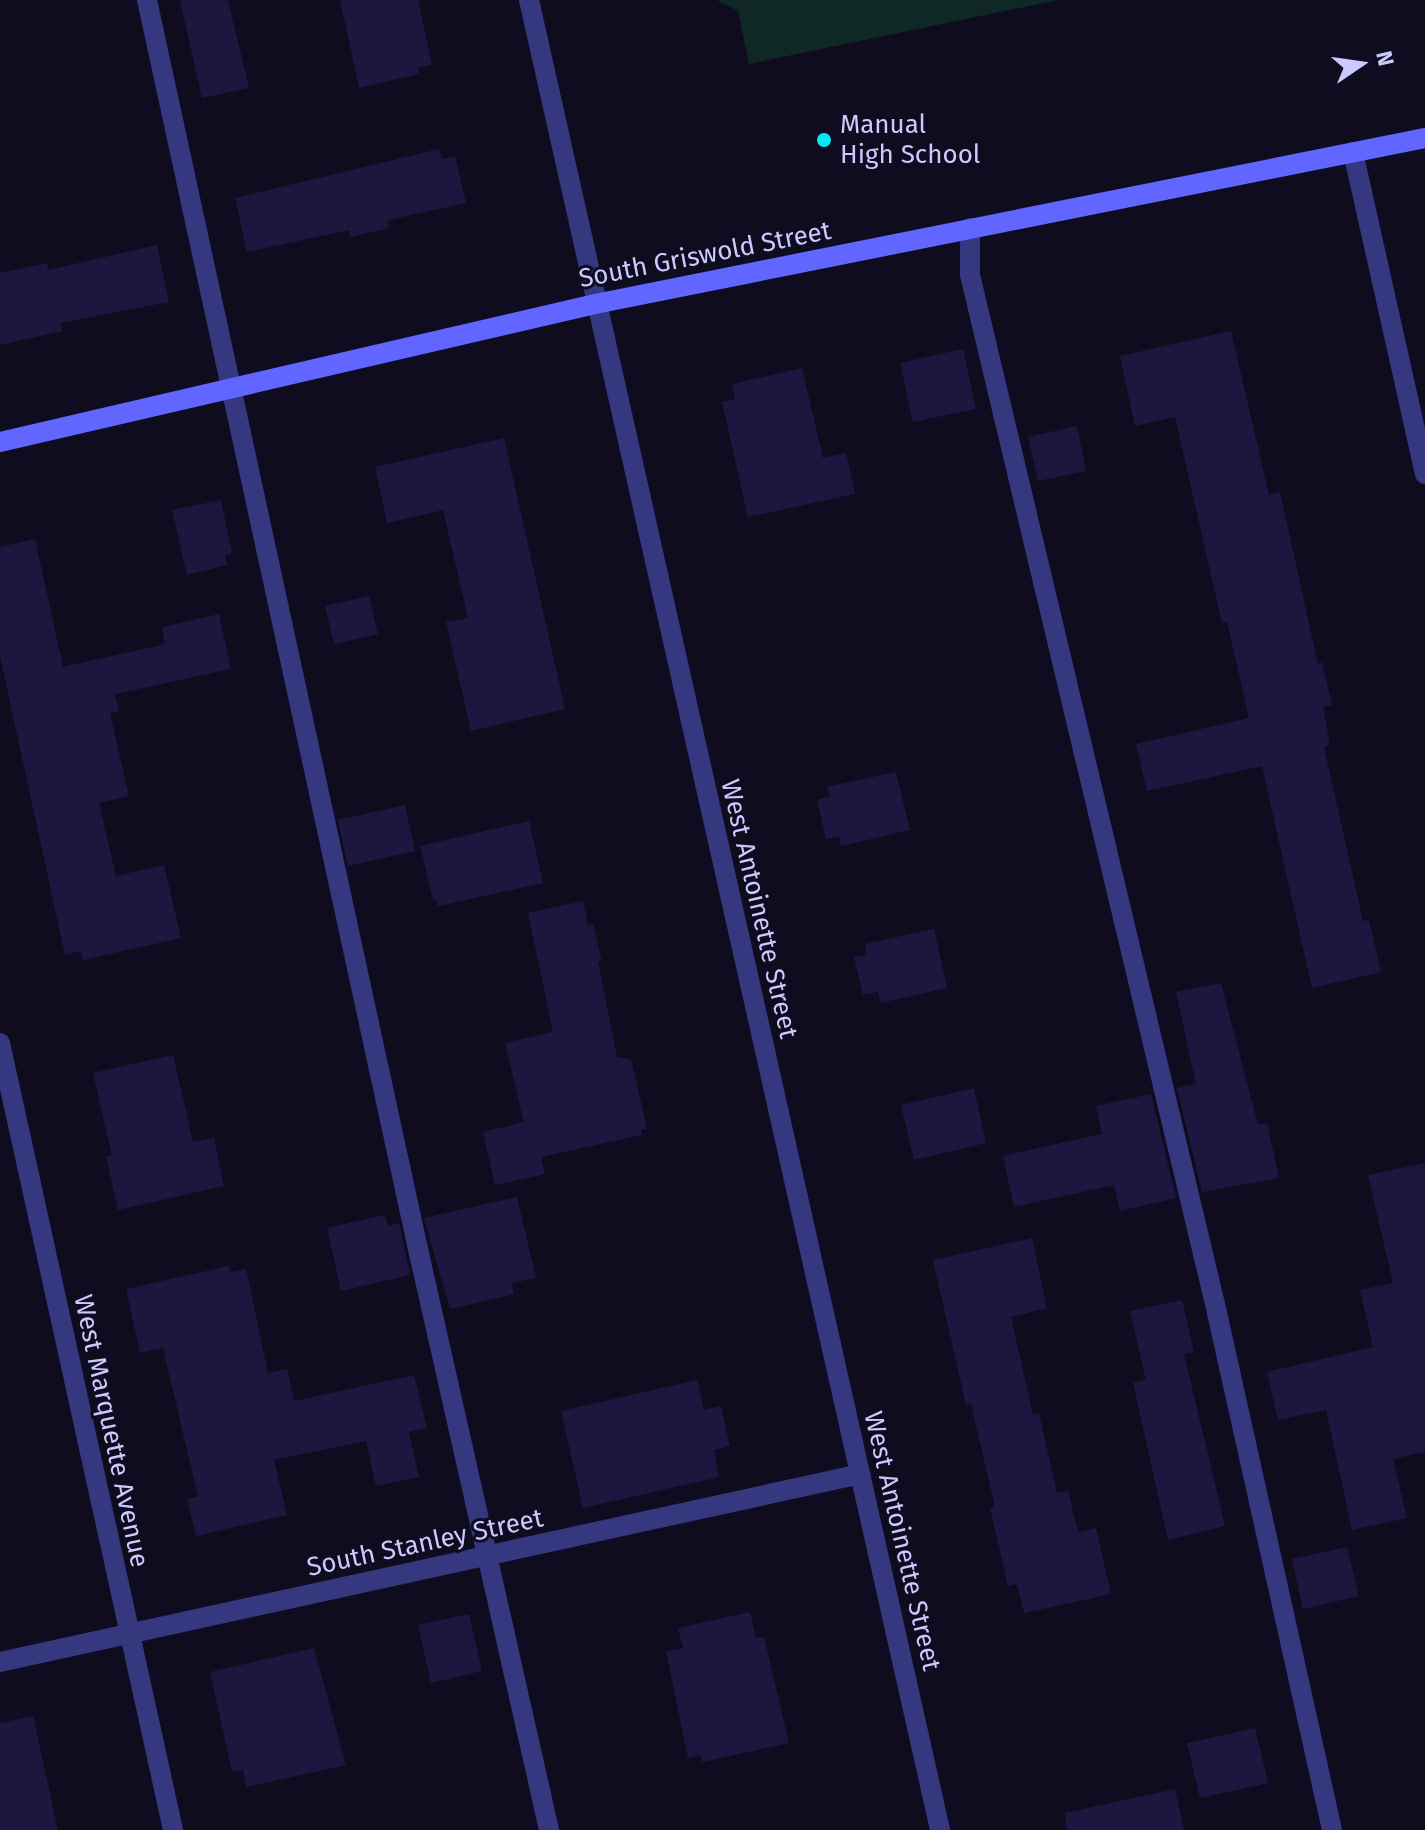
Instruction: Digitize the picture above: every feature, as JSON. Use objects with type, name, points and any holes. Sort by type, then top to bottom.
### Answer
[{"type":"street","points":[[147,0],[418,1249],[549,1830]]},
{"type":"street","name":"West Antoinette Street","points":[[529,0],[940,1830]]},
{"type":"street","name":"South Griswold Street","points":[[0,442],[595,304],[1425,138]]},
{"type":"street","points":[[1353,152],[1425,474]]},
{"type":"street","points":[[970,228],[970,275],[1217,1313],[1332,1830]]},
{"type":"street","name":"West Marquette Avenue","points":[[0,1043],[173,1830]]},
{"type":"street","name":"South Stanley Street","points":[[0,1662],[861,1474]]},
{"type":"green space","points":[[717,0],[1058,0],[749,64],[738,11]]},
{"type":"building","points":[[180,0],[228,0],[249,88],[202,98]]},
{"type":"building","points":[[340,0],[418,0],[432,65],[418,68],[419,74],[359,88]]},
{"type":"building","points":[[439,149],[442,159],[455,156],[466,203],[388,220],[389,228],[350,237],[349,230],[247,252],[235,198]]},
{"type":"building","points":[[157,245],[169,302],[60,323],[62,331],[0,345],[0,273],[47,263],[48,270]]},
{"type":"building","points":[[1231,331],[1269,495],[1280,492],[1318,664],[1322,662],[1332,705],[1323,707],[1330,745],[1324,747],[1363,921],[1369,920],[1381,972],[1312,988],[1262,766],[1147,791],[1136,744],[1249,718],[1227,622],[1222,623],[1175,417],[1135,426],[1120,356]]},
{"type":"building","points":[[963,349],[976,409],[913,422],[900,363]]},
{"type":"building","points":[[802,368],[823,458],[846,453],[855,494],[748,517],[722,402],[735,399],[732,384]]},
{"type":"building","points":[[1077,426],[1086,471],[1038,481],[1028,437]]},
{"type":"building","points":[[504,438],[565,709],[471,731],[446,622],[468,618],[443,510],[387,523],[375,467]]},
{"type":"building","points":[[221,500],[232,553],[225,555],[227,565],[187,575],[172,510]]},
{"type":"building","points":[[35,539],[63,667],[165,644],[162,627],[219,614],[231,669],[115,694],[119,711],[110,713],[129,796],[99,803],[116,876],[164,865],[181,938],[83,960],[81,951],[65,955],[0,656],[0,547]]},
{"type":"building","points":[[369,596],[378,634],[334,644],[325,606]]},
{"type":"building","points":[[896,772],[910,830],[841,846],[839,836],[826,839],[817,800],[830,797],[827,787]]},
{"type":"building","points":[[405,805],[415,851],[348,866],[338,820]]},
{"type":"building","points":[[529,821],[543,883],[438,906],[436,899],[433,900],[420,846]]},
{"type":"building","points":[[583,901],[588,925],[593,924],[602,961],[598,962],[617,1057],[631,1059],[647,1129],[641,1130],[642,1135],[541,1157],[545,1174],[495,1185],[483,1132],[524,1122],[505,1043],[553,1032],[528,913]]},
{"type":"building","points":[[934,929],[947,988],[881,1003],[878,992],[863,995],[854,957],[867,955],[865,944]]},
{"type":"building","points":[[1221,983],[1258,1125],[1267,1123],[1279,1178],[1202,1192],[1177,1088],[1196,1084],[1176,992]]},
{"type":"building","points":[[173,1055],[193,1142],[214,1138],[224,1186],[118,1210],[106,1157],[112,1156],[93,1073]]},
{"type":"building","points":[[974,1088],[986,1143],[914,1160],[901,1105]]},
{"type":"building","points":[[1151,1094],[1176,1198],[1120,1211],[1114,1185],[1014,1207],[1003,1156],[1102,1134],[1096,1106]]},
{"type":"building","points":[[1425,1163],[1425,1452],[1393,1459],[1407,1518],[1352,1530],[1326,1410],[1278,1420],[1267,1372],[1373,1347],[1360,1290],[1393,1283],[1368,1175]]},
{"type":"building","points":[[517,1197],[536,1278],[512,1283],[514,1294],[450,1309],[424,1218]]},
{"type":"building","points":[[385,1215],[388,1226],[399,1223],[410,1275],[341,1291],[327,1228]]},
{"type":"building","points":[[1032,1238],[1047,1308],[1011,1317],[1033,1415],[1039,1413],[1057,1493],[1068,1491],[1078,1532],[1096,1528],[1111,1594],[1024,1613],[1017,1584],[1008,1586],[990,1508],[995,1507],[971,1404],[966,1405],[933,1260]]},
{"type":"building","points":[[229,1266],[231,1272],[246,1269],[268,1373],[287,1369],[294,1401],[414,1375],[427,1428],[409,1432],[419,1477],[376,1486],[366,1441],[274,1460],[287,1515],[196,1536],[187,1499],[198,1497],[163,1348],[140,1353],[126,1289]]},
{"type":"building","points":[[1182,1300],[1194,1352],[1184,1354],[1225,1526],[1168,1540],[1133,1383],[1146,1380],[1130,1311]]},
{"type":"building","points":[[697,1380],[704,1410],[721,1406],[730,1446],[714,1450],[719,1477],[583,1508],[561,1411]]},
{"type":"building","points":[[1347,1547],[1359,1596],[1303,1609],[1292,1559]]},
{"type":"building","points":[[750,1612],[756,1638],[764,1637],[789,1743],[702,1762],[701,1755],[688,1758],[666,1651],[683,1648],[678,1628]]},
{"type":"building","points":[[469,1614],[482,1671],[431,1683],[418,1625]]},
{"type":"building","points":[[314,1648],[346,1765],[246,1787],[243,1770],[232,1772],[210,1672]]},
{"type":"building","points":[[33,1716],[58,1830],[0,1830],[0,1723]]},
{"type":"building","points":[[1255,1728],[1268,1783],[1200,1798],[1187,1743]]},
{"type":"building","points":[[1175,1789],[1184,1830],[1066,1830],[1065,1813]]},
{"type":"place","name":"Manual High School","points":[[824,140]]}]
